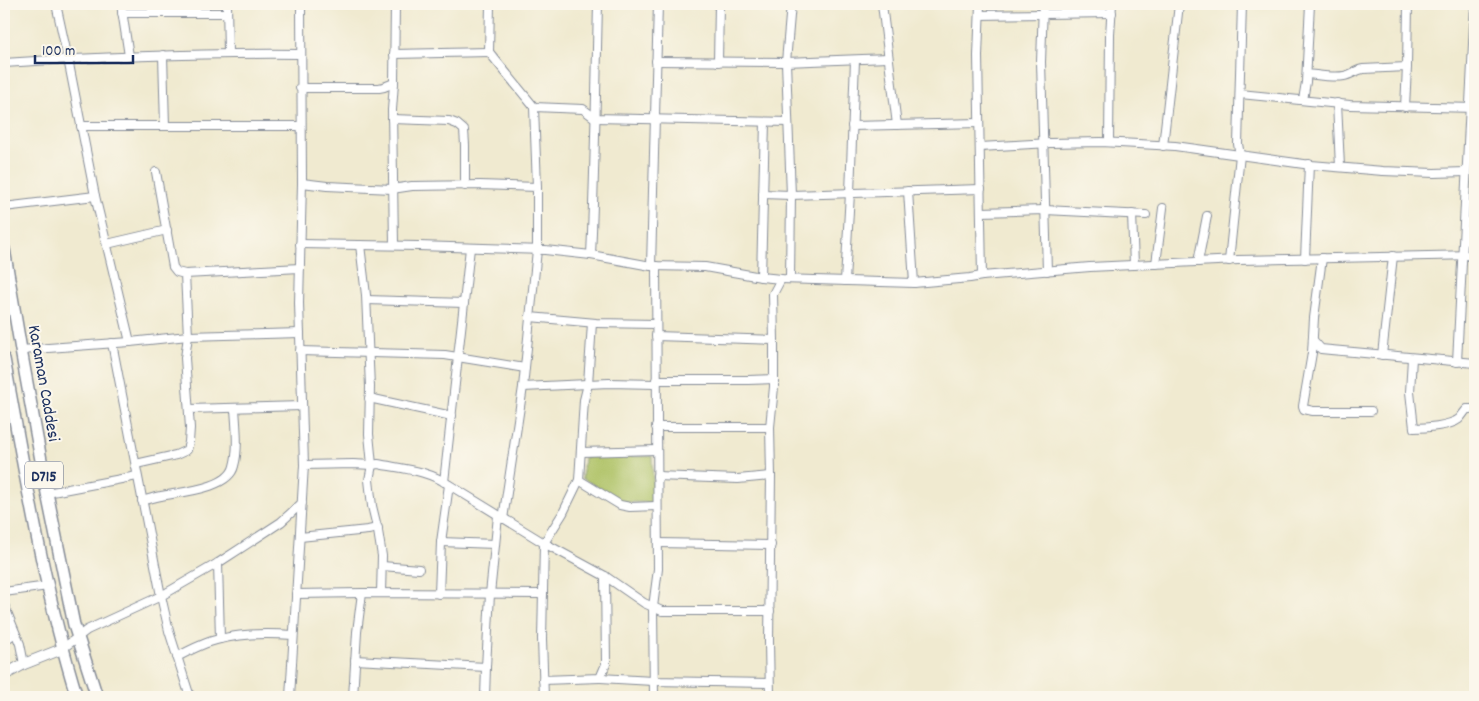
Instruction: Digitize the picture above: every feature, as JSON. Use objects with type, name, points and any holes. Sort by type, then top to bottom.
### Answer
[{"type":"highway","name":"Karaman Caddesi","points":[[4,249],[47,492],[74,625],[97,697]]},
{"type":"highway","name":"Karaman Caddesi","points":[[4,359],[48,586],[62,649],[77,697]]},
{"type":"main road","points":[[4,676],[24,664],[62,649]]},
{"type":"street","points":[[56,4],[95,196],[130,342]]},
{"type":"street","points":[[121,4],[129,56]]},
{"type":"street","points":[[227,4],[228,53]]},
{"type":"street","points":[[290,697],[304,466],[300,351],[302,183],[301,4]]},
{"type":"street","points":[[394,245],[392,119],[395,4]]},
{"type":"street","points":[[485,697],[490,594],[500,517],[523,387],[538,250],[534,107],[489,52],[490,4]]},
{"type":"street","points":[[591,255],[598,4]]},
{"type":"street","points":[[654,697],[653,607],[658,569],[654,266],[658,4]]},
{"type":"street","points":[[718,62],[719,4]]},
{"type":"street","points":[[790,279],[791,195],[786,62],[792,4]]},
{"type":"street","points":[[882,4],[897,125]]},
{"type":"street","points":[[980,4],[978,56],[982,276]]},
{"type":"street","points":[[1043,4],[1041,62],[1042,144],[1047,271]]},
{"type":"street","points":[[1109,142],[1109,44],[1112,4]]},
{"type":"street","points":[[1163,146],[1178,4]]},
{"type":"street","points":[[1229,261],[1240,155],[1238,144],[1242,4]]},
{"type":"street","points":[[1303,100],[1310,4]]},
{"type":"street","points":[[1405,107],[1408,4]]},
{"type":"street","points":[[1457,362],[1466,172],[1472,107],[1475,4]]},
{"type":"street","points":[[122,13],[227,13]]},
{"type":"street","points":[[980,15],[1112,13]]},
{"type":"street","points":[[394,54],[489,52]]},
{"type":"street","points":[[4,63],[129,56],[228,53],[300,54]]},
{"type":"street","points":[[164,55],[165,126]]},
{"type":"street","points":[[656,62],[786,62],[888,58]]},
{"type":"street","points":[[845,281],[855,60]]},
{"type":"street","points":[[1306,74],[1344,76],[1363,69],[1407,67]]},
{"type":"street","points":[[300,88],[379,88],[394,83]]},
{"type":"street","points":[[1240,94],[1405,107],[1472,107]]},
{"type":"street","points":[[1337,103],[1340,167]]},
{"type":"street","points":[[534,107],[583,109],[594,118],[788,122]]},
{"type":"street","points":[[392,119],[449,121],[457,124],[464,130],[465,186]]},
{"type":"street","points":[[761,278],[765,122]]},
{"type":"street","points":[[852,126],[979,123]]},
{"type":"street","points":[[81,126],[301,126]]},
{"type":"street","points":[[980,148],[1109,142],[1163,146],[1383,171],[1466,172]]},
{"type":"street","points":[[1305,258],[1309,164]]},
{"type":"street","points":[[156,172],[173,266],[177,272],[185,274],[300,268]]},
{"type":"street","points":[[302,183],[327,186],[392,188],[412,186],[537,187]]},
{"type":"street","points":[[763,194],[791,195],[981,189]]},
{"type":"street","points":[[908,191],[914,283]]},
{"type":"street","points":[[4,207],[95,196]]},
{"type":"street","points":[[1156,264],[1163,208]]},
{"type":"street","points":[[981,212],[1045,210],[1146,215]]},
{"type":"street","points":[[1132,214],[1134,265]]},
{"type":"street","points":[[1198,262],[1207,216]]},
{"type":"street","points":[[107,244],[166,230]]},
{"type":"street","points":[[300,244],[538,250],[591,255],[654,266],[705,267],[761,278],[914,283],[1134,265],[1305,258],[1475,255]]},
{"type":"street","points":[[360,245],[367,300],[370,398],[369,434],[372,466],[369,480],[382,556],[381,593]]},
{"type":"street","points":[[440,594],[441,542],[470,248]]},
{"type":"street","points":[[1382,355],[1393,256]]},
{"type":"street","points":[[1322,258],[1312,353],[1303,406],[1304,409],[1313,410],[1371,411]]},
{"type":"street","points":[[136,464],[176,455],[186,450],[190,442],[185,358],[188,336],[185,274]]},
{"type":"street","points":[[770,697],[770,427],[774,378],[773,294],[782,279]]},
{"type":"street","points":[[367,300],[464,303]]},
{"type":"street","points":[[530,318],[656,324]]},
{"type":"street","points":[[544,697],[544,543],[563,513],[579,480],[584,400],[588,384],[592,322]]},
{"type":"street","points":[[21,350],[188,336],[300,333]]},
{"type":"street","points":[[656,336],[774,340]]},
{"type":"street","points":[[1313,340],[1321,349],[1475,363]]},
{"type":"street","points":[[112,343],[161,596],[169,631],[190,697]]},
{"type":"street","points":[[300,351],[446,355],[525,368]]},
{"type":"street","points":[[1412,358],[1410,392],[1414,428],[1449,423],[1458,420],[1467,409],[1475,409]]},
{"type":"street","points":[[523,387],[774,378]]},
{"type":"street","points":[[370,398],[452,416]]},
{"type":"street","points":[[189,409],[302,406]]},
{"type":"street","points":[[142,501],[159,496],[202,489],[217,483],[230,474],[234,469],[236,456],[235,408]]},
{"type":"street","points":[[656,427],[770,427]]},
{"type":"street","points":[[581,452],[656,450]]},
{"type":"street","points":[[304,466],[353,464],[372,466],[378,464],[425,473],[439,478],[544,543],[605,576],[644,603],[662,611],[770,611]]},
{"type":"street","points":[[47,492],[137,476]]},
{"type":"street","points":[[657,476],[738,479],[771,476]]},
{"type":"street","points":[[579,480],[620,505],[630,507],[657,506]]},
{"type":"street","points":[[62,649],[92,628],[161,596],[218,563],[281,522],[302,503]]},
{"type":"street","points":[[300,537],[378,528]]},
{"type":"street","points":[[441,542],[496,544]]},
{"type":"street","points":[[658,544],[770,545]]},
{"type":"street","points":[[218,563],[220,638]]},
{"type":"street","points":[[382,566],[419,569]]},
{"type":"street","points":[[600,678],[606,664],[605,576]]},
{"type":"street","points":[[4,592],[48,586]]},
{"type":"street","points":[[353,697],[362,593]]},
{"type":"street","points":[[296,594],[543,594]]},
{"type":"street","points":[[4,605],[20,644],[24,664]]},
{"type":"street","points":[[4,641],[15,633]]},
{"type":"street","points":[[177,657],[220,638],[251,634],[293,635]]},
{"type":"street","points":[[355,660],[486,667]]},
{"type":"street","points":[[543,680],[600,678],[769,683]]},
{"type":"green space","points":[[652,456],[654,503],[622,502],[582,478],[584,457]]}]
